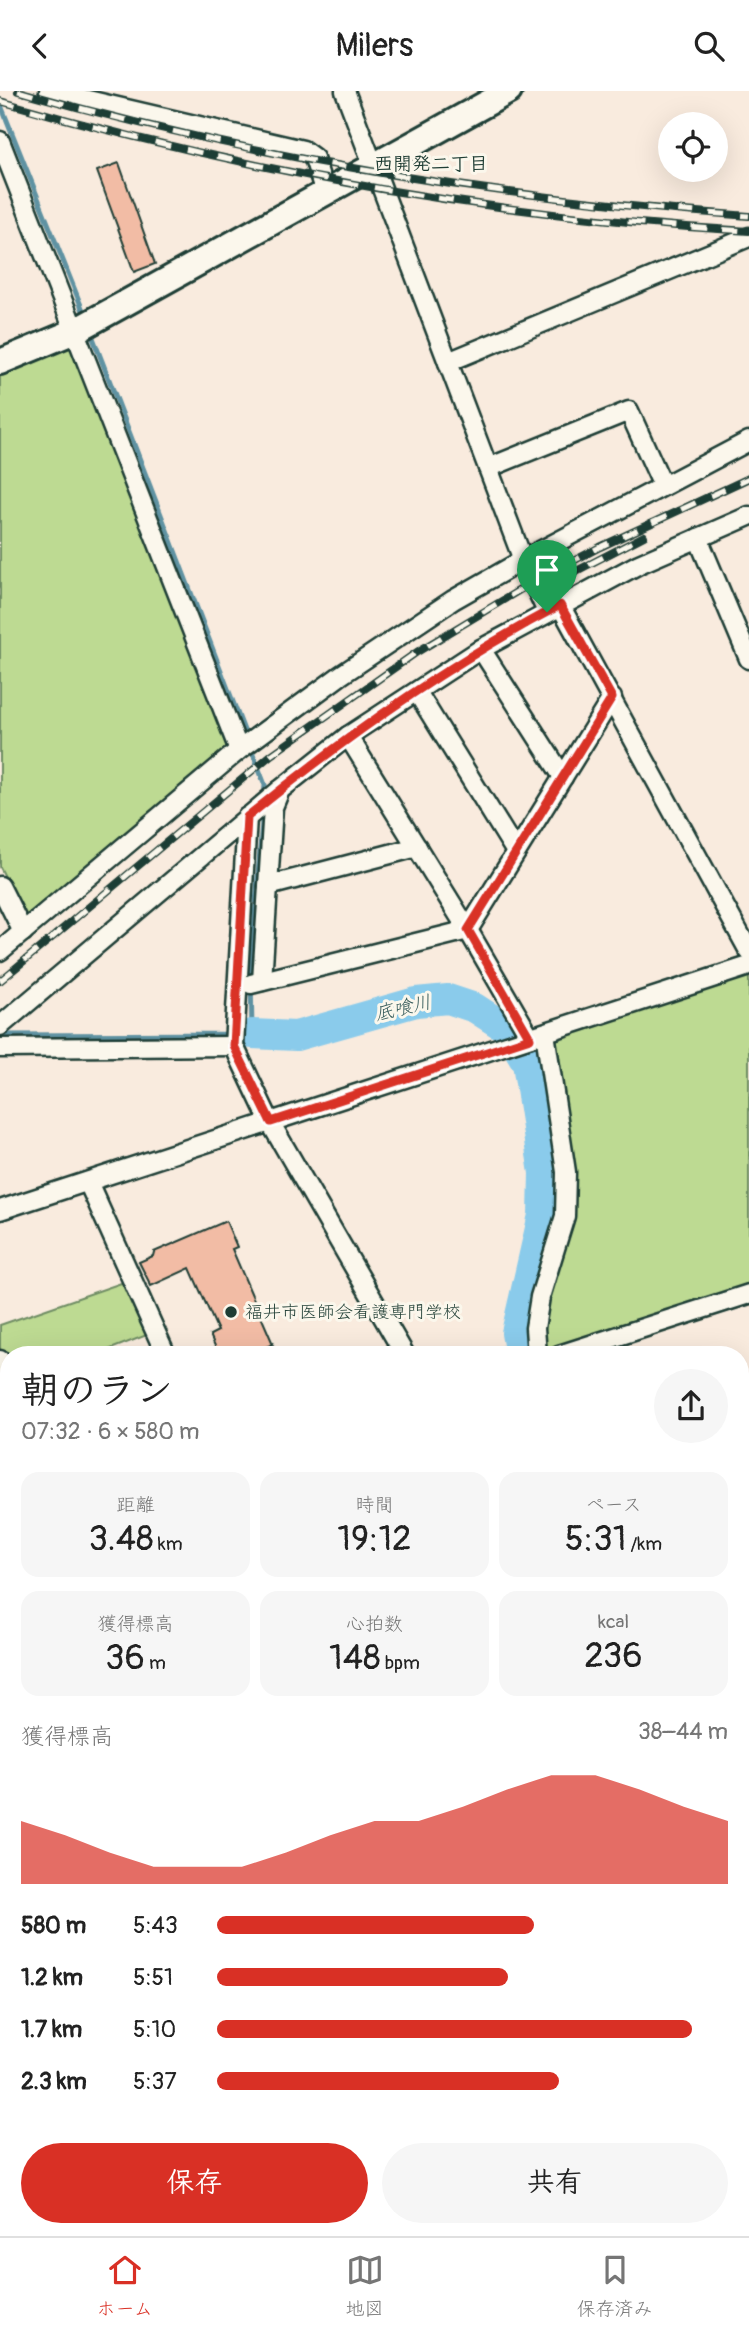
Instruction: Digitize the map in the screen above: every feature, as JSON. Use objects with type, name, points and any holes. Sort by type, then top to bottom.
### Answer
[{"type":"street","points":[[49,91],[303,150],[314,158],[325,193]]},
{"type":"street","points":[[345,91],[523,560],[612,698],[749,951]]},
{"type":"street","points":[[0,362],[75,331],[509,91]]},
{"type":"street","points":[[0,141],[239,750]]},
{"type":"street","points":[[448,362],[749,237]]},
{"type":"street","points":[[488,468],[629,411],[663,486]]},
{"type":"street","points":[[0,951],[239,750],[409,629],[523,560],[749,441]]},
{"type":"street","points":[[0,1026],[247,817],[348,736],[481,649],[553,609],[639,564],[749,516]]},
{"type":"street","points":[[698,538],[749,659]]},
{"type":"street","points":[[481,649],[563,777]]},
{"type":"street","points":[[416,692],[516,852]]},
{"type":"street","points":[[237,987],[468,930],[612,698]]},
{"type":"street","points":[[348,736],[468,930],[537,1035],[566,1172],[565,1216],[540,1297],[535,1328],[536,1346]]},
{"type":"street","points":[[261,981],[274,807],[280,790]]},
{"type":"street","points":[[247,817],[234,1046],[271,1122],[400,1346]]},
{"type":"street","points":[[268,886],[417,847]]},
{"type":"street","points":[[0,886],[23,932]]},
{"type":"street","points":[[0,1210],[749,966]]},
{"type":"street","points":[[0,1048],[234,1046]]},
{"type":"street","points":[[88,1182],[162,1346]]},
{"type":"street","points":[[587,1346],[749,1294]]},
{"type":"green space","points":[[71,341],[234,754],[30,926],[0,867],[0,375]]},
{"type":"green space","points":[[749,966],[749,1292],[583,1346],[540,1346],[565,1202],[545,1033]]},
{"type":"green space","points":[[127,1281],[147,1335],[119,1346],[0,1346],[0,1325]]},
{"type":"building","points":[[119,163],[155,264],[134,272],[97,171]]},
{"type":"building","points":[[226,1221],[237,1247],[232,1249],[273,1344],[215,1346],[210,1335],[218,1331],[190,1268],[151,1286],[139,1262],[153,1256],[154,1252]]},
{"type":"waterway","points":[[0,103],[86,318]]},
{"type":"waterway","points":[[90,330],[265,785],[264,799]]},
{"type":"waterway","name":"底喰川","points":[[0,1035],[252,1034],[251,971],[263,809]]},
{"type":"waterway","name":"底喰川","points":[[252,1034],[296,1036],[416,1002],[448,999],[475,1008],[506,1028],[527,1063],[544,1173],[543,1215],[516,1333],[518,1346]]},
{"type":"railway","points":[[18,91],[198,137],[380,173],[564,199],[749,216]]},
{"type":"railway","points":[[0,101],[184,149],[371,187],[559,215],[749,231]]},
{"type":"railway","points":[[0,981],[271,755],[417,652],[533,582],[600,547],[749,478]]},
{"type":"railway","points":[[532,594],[644,536]]},
{"type":"place","name":"福井市医師会看護専門学校","points":[[231,1312]]},
{"type":"district","name":"西開発二丁目","points":[[431,164]]},
{"type":"route","points":[[560,605],[612,698],[468,930],[530,1038],[271,1122],[234,1046],[247,817],[348,736],[481,649],[547,612],[560,605]]}]
